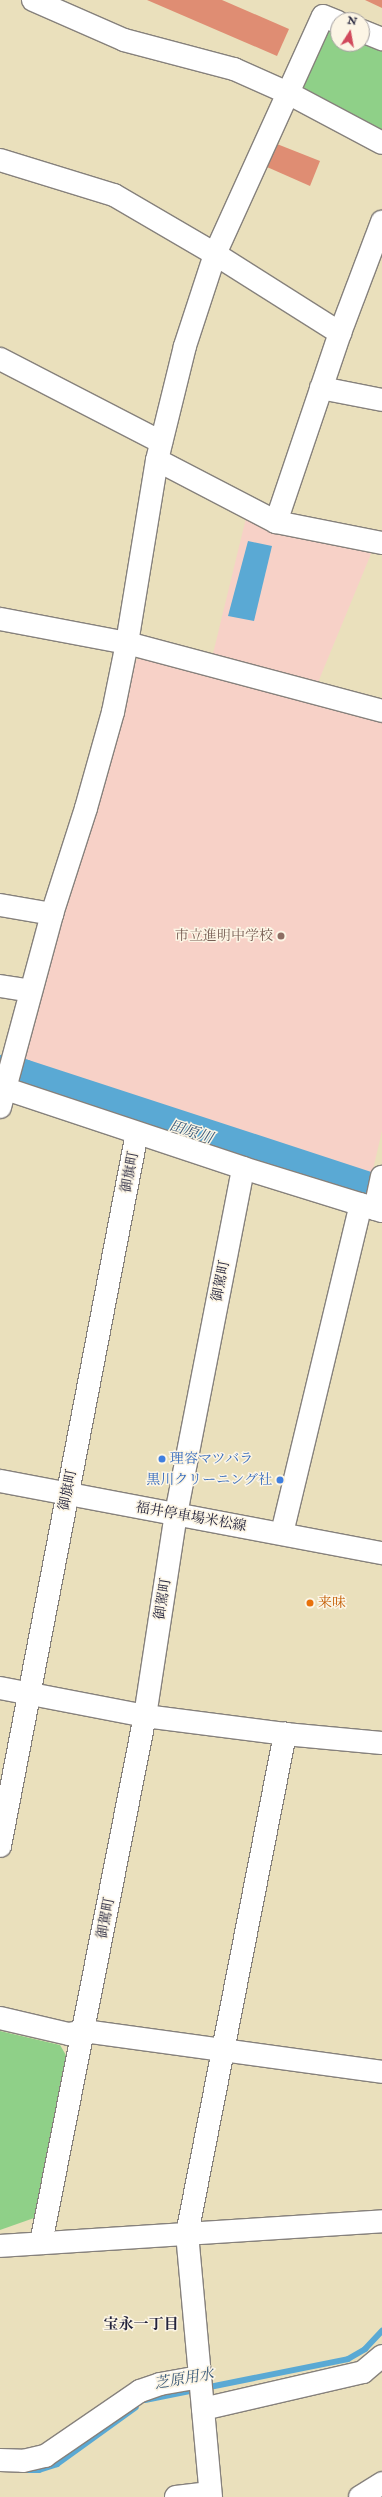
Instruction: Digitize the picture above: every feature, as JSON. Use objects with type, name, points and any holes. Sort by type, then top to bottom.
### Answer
[{"type":"street","points":[[33,0],[124,40],[234,69],[288,93],[382,143]]},
{"type":"street","points":[[330,19],[323,16],[215,254],[186,346],[159,451],[127,643],[113,712],[86,808],[52,914],[1,1093],[137,1133],[243,1168],[373,1208]]},
{"type":"street","points":[[370,34],[382,39]]},
{"type":"street","points":[[0,160],[114,195],[215,254],[340,333]]},
{"type":"street","points":[[276,522],[340,333],[382,222]]},
{"type":"street","points":[[0,359],[159,451],[276,522],[382,543]]},
{"type":"street","points":[[321,388],[382,400]]},
{"type":"street","points":[[0,619],[127,643],[382,711]]},
{"type":"street","points":[[0,905],[52,914]]},
{"type":"street","points":[[0,986],[30,991]]},
{"type":"street","name":"御旗町","points":[[0,1846],[137,1133]]},
{"type":"street","name":"御駕町","points":[[41,2243],[145,1716],[176,1514],[243,1168]]},
{"type":"street","points":[[282,1533],[382,1177]]},
{"type":"street","name":"福井停車場米松線","points":[[0,1481],[382,1553]]},
{"type":"street","points":[[0,1688],[145,1716],[285,1734],[382,1742]]},
{"type":"street","points":[[176,2497],[211,2495],[187,2234],[285,1734]]},
{"type":"street","points":[[0,2018],[69,2034],[84,2031],[382,2072]]},
{"type":"street","points":[[0,2246],[382,2221]]},
{"type":"street","points":[[203,2409],[363,2372],[382,2356]]},
{"type":"street","points":[[0,2460],[23,2461],[45,2456],[140,2391],[160,2384],[200,2377]]},
{"type":"street","points":[[360,2497],[382,2483]]},
{"type":"shaded area","points":[[246,518],[373,549],[312,697],[382,715],[382,1131],[370,1182],[17,1065],[133,664],[143,653],[209,670]]},
{"type":"green space","points":[[323,16],[330,18],[330,52],[370,52],[370,24],[382,26],[382,140],[288,93]]},
{"type":"green space","points":[[0,2031],[60,2045],[70,2062],[34,2218],[0,2230]]},
{"type":"water","points":[[248,541],[272,546],[254,621],[228,616]]},
{"type":"building","points":[[147,0],[222,0],[289,29],[277,56]]},
{"type":"building","points":[[365,0],[382,0],[382,8]]},
{"type":"building","points":[[277,144],[320,161],[310,186],[267,167]]},
{"type":"waterway","name":"田原川","points":[[0,1073],[23,1077],[382,1194]]},
{"type":"waterway","name":"芝原用水","points":[[145,2400],[348,2359],[365,2349],[382,2331]]},
{"type":"waterway","name":"芝原用水","points":[[25,2470],[39,2470],[57,2464],[136,2407]]},
{"type":"place","name":"市立進明中学校","points":[[281,936]]},
{"type":"place","name":"理容マツバラ","points":[[162,1459]]},
{"type":"place","name":"黒川クリーニング社","points":[[280,1480]]},
{"type":"place","name":"来味","points":[[310,1603]]},
{"type":"district","name":"宝永一丁目","points":[[141,2325]]}]
